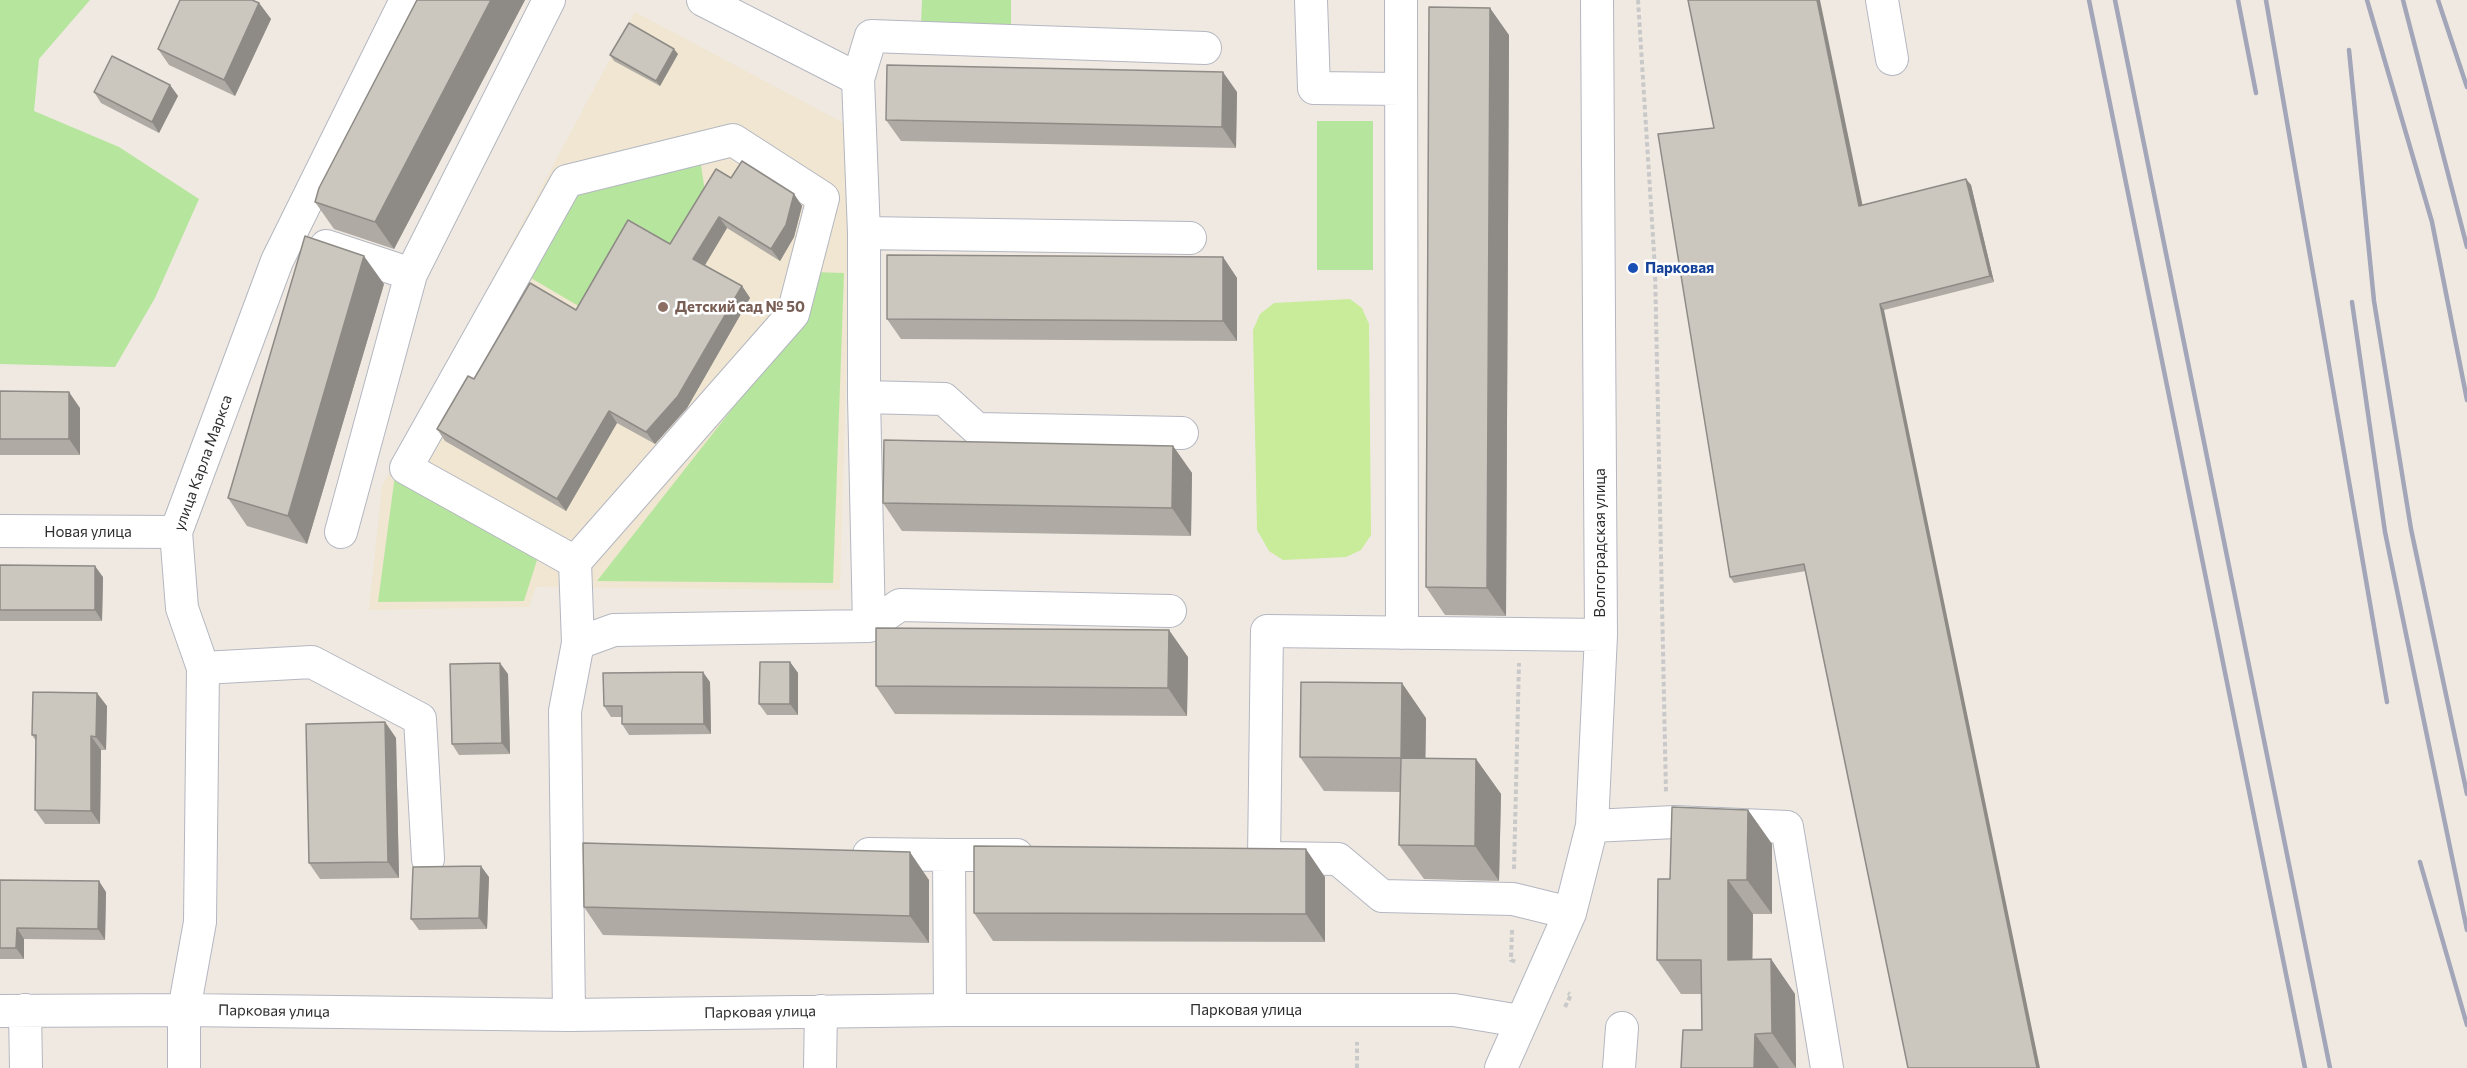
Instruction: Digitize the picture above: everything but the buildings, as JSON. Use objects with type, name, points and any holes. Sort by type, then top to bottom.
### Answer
[{"type":"street","name":"улица Карла Маркса","points":[[184,1068],[184,1010],[200,922],[203,668],[182,608],[176,532],[277,261],[406,0]]},
{"type":"street","points":[[341,532],[411,274],[549,0]]},
{"type":"street","points":[[703,0],[858,79]]},
{"type":"street","points":[[1311,0],[1314,88],[1401,89]]},
{"type":"street","points":[[1401,0],[1402,633]]},
{"type":"street","name":"Волгоградская улица","points":[[1501,1068],[1570,913],[1592,826],[1601,635],[1598,0]]},
{"type":"street","points":[[1882,0],[1893,59]]},
{"type":"street","points":[[869,626],[864,398],[864,233],[858,79],[871,36],[1205,48]]},
{"type":"street","points":[[569,1015],[565,851],[565,711],[578,643],[575,562],[793,314],[823,198],[733,140],[567,181],[406,468],[575,562]]},
{"type":"street","points":[[864,233],[1190,238]]},
{"type":"street","points":[[291,234],[411,274]]},
{"type":"street","points":[[864,398],[944,399],[977,429],[1182,433]]},
{"type":"street","name":"Новая улица","points":[[0,531],[176,532]]},
{"type":"street","points":[[578,643],[614,630],[869,626],[900,605],[1170,611]]},
{"type":"street","points":[[1264,858],[1267,631],[1601,635]]},
{"type":"street","points":[[203,668],[312,662],[420,719],[428,859]]},
{"type":"street","points":[[1592,826],[1675,822],[1787,827],[1827,1068]]},
{"type":"street","points":[[565,851],[601,851]]},
{"type":"street","points":[[841,854],[1042,856]]},
{"type":"street","points":[[949,855],[950,1011]]},
{"type":"street","points":[[1229,858],[1338,859],[1382,896],[1513,899],[1570,913]]},
{"type":"street","points":[[13,1010],[26,1068]]},
{"type":"street","name":"Парковая улица","points":[[13,1010],[569,1015],[822,1011],[1454,1010],[1520,1021]]},
{"type":"street","points":[[820,1068],[822,1011]]},
{"type":"street","points":[[1619,1068],[1622,1028]]},
{"type":"path","points":[[1638,0],[1654,269],[1666,801]]},
{"type":"path","points":[[1520,634],[1511,960],[1571,995]]},
{"type":"path","points":[[1562,1016],[1574,984]]},
{"type":"shaded area","name":"Детский сад № 50","points":[[635,12],[853,128],[840,590],[536,587],[529,607],[369,610],[382,486]]},
{"type":"green space","points":[[0,0],[90,0],[39,59],[34,111],[119,147],[199,199],[155,298],[115,367],[0,364]]},
{"type":"green space","points":[[922,0],[1011,0],[1011,26],[921,25]]},
{"type":"green space","points":[[1317,121],[1373,121],[1373,270],[1317,270]]},
{"type":"green space","points":[[700,159],[706,198],[677,248],[635,223],[582,308],[519,271],[566,192]]},
{"type":"green space","points":[[813,272],[844,273],[833,583],[597,581],[802,320]]},
{"type":"green space","points":[[1350,299],[1362,308],[1369,324],[1371,535],[1361,550],[1346,557],[1283,560],[1269,551],[1257,530],[1253,330],[1260,314],[1274,303]]},
{"type":"green space","points":[[395,475],[537,560],[524,601],[378,602]]},
{"type":"railway","points":[[2089,0],[2305,1068]]},
{"type":"railway","points":[[2115,0],[2330,1068]]},
{"type":"railway","points":[[2238,0],[2256,93]]},
{"type":"railway","points":[[2266,0],[2387,702]]},
{"type":"railway","points":[[2367,0],[2432,222],[2467,400]]},
{"type":"railway","points":[[2403,0],[2467,247]]},
{"type":"railway","points":[[2438,0],[2467,87]]},
{"type":"railway","points":[[2349,50],[2374,301],[2411,529],[2467,794]]},
{"type":"railway","points":[[2352,302],[2385,532],[2467,930]]},
{"type":"railway","points":[[2420,862],[2467,1025]]},
{"type":"place","name":"Парковая","points":[[1633,268]]},
{"type":"place","name":"Детский сад № 50","points":[[663,307]]}]
